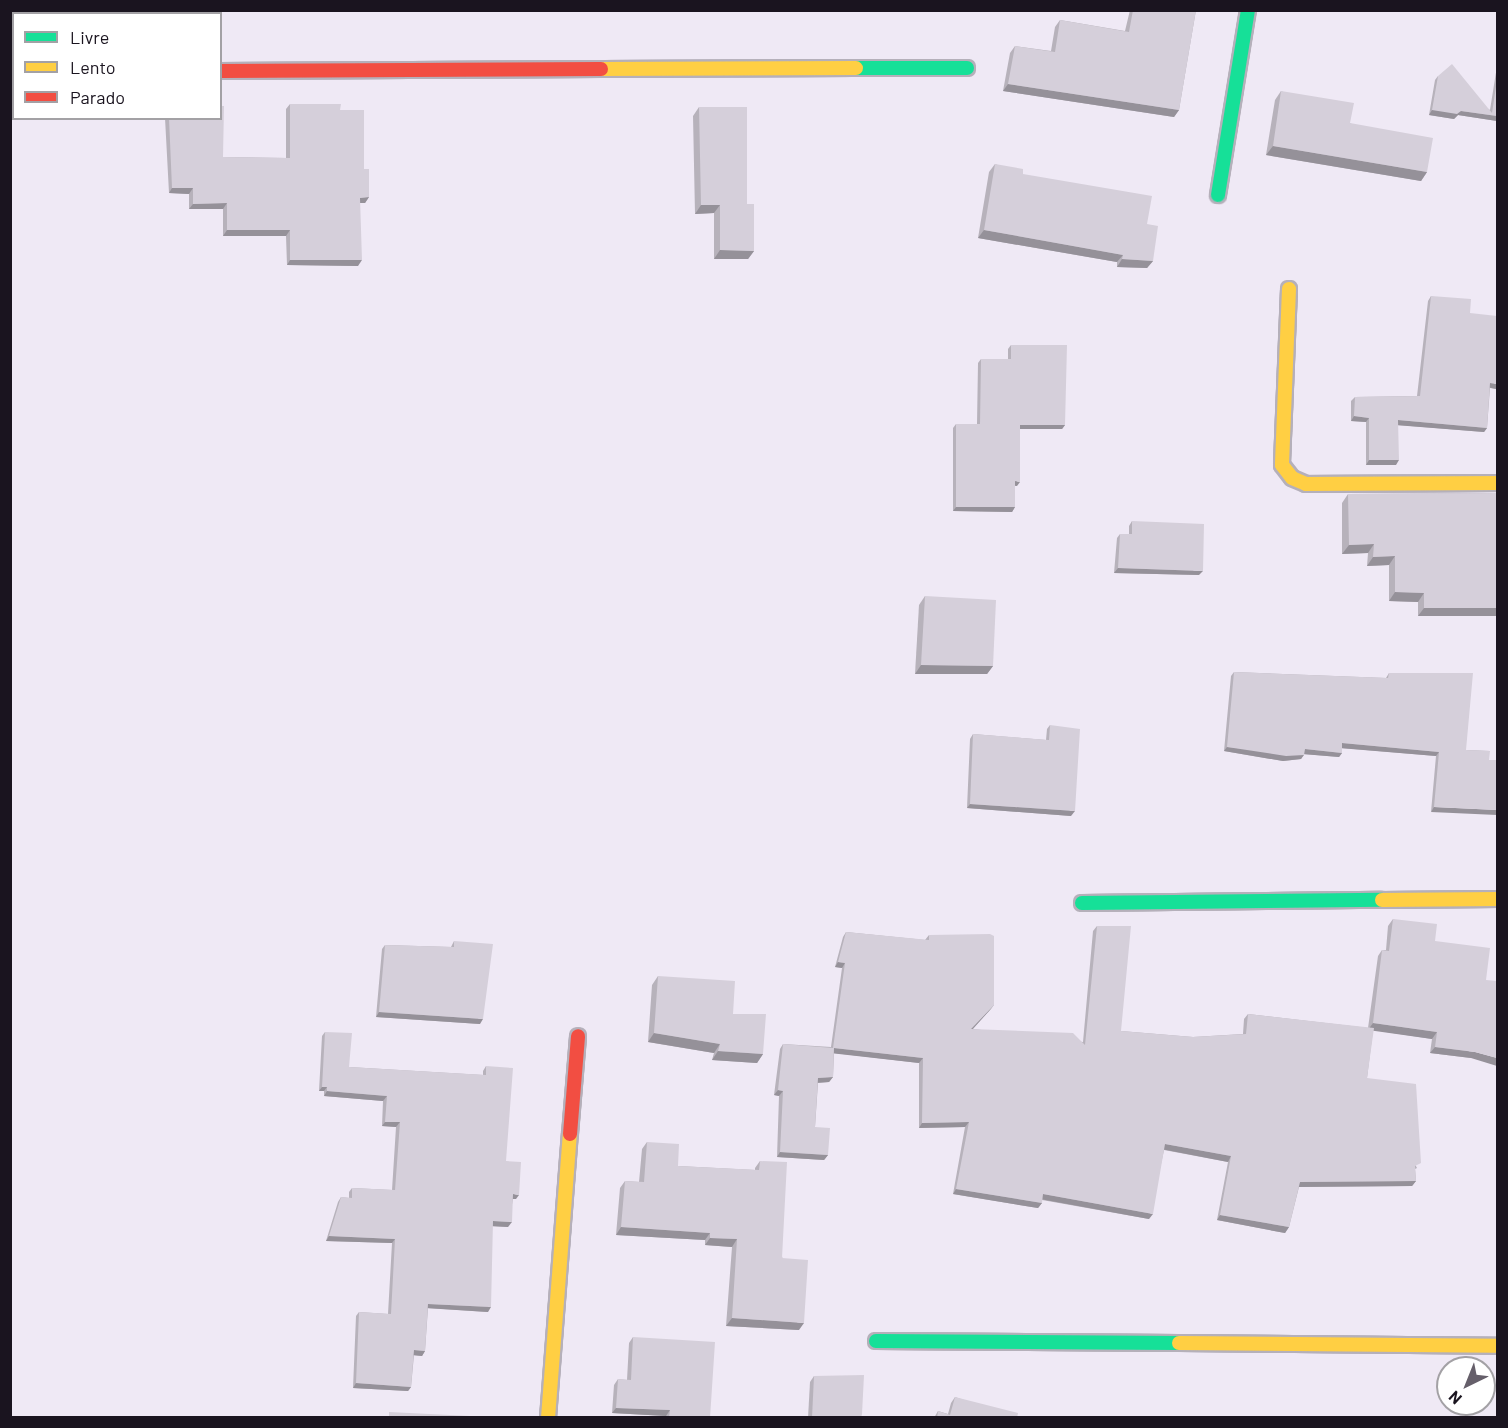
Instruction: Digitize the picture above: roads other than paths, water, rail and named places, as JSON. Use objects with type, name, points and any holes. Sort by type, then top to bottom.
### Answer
[{"type":"street","points":[[1218,195],[1248,10]]},
{"type":"street","points":[[222,71],[967,68]]},
{"type":"street","points":[[1289,289],[1282,465],[1292,478],[1306,484],[1497,483]]},
{"type":"street","points":[[1082,903],[1497,899]]},
{"type":"street","points":[[548,1418],[578,1036]]},
{"type":"street","points":[[876,1341],[1497,1346]]}]
